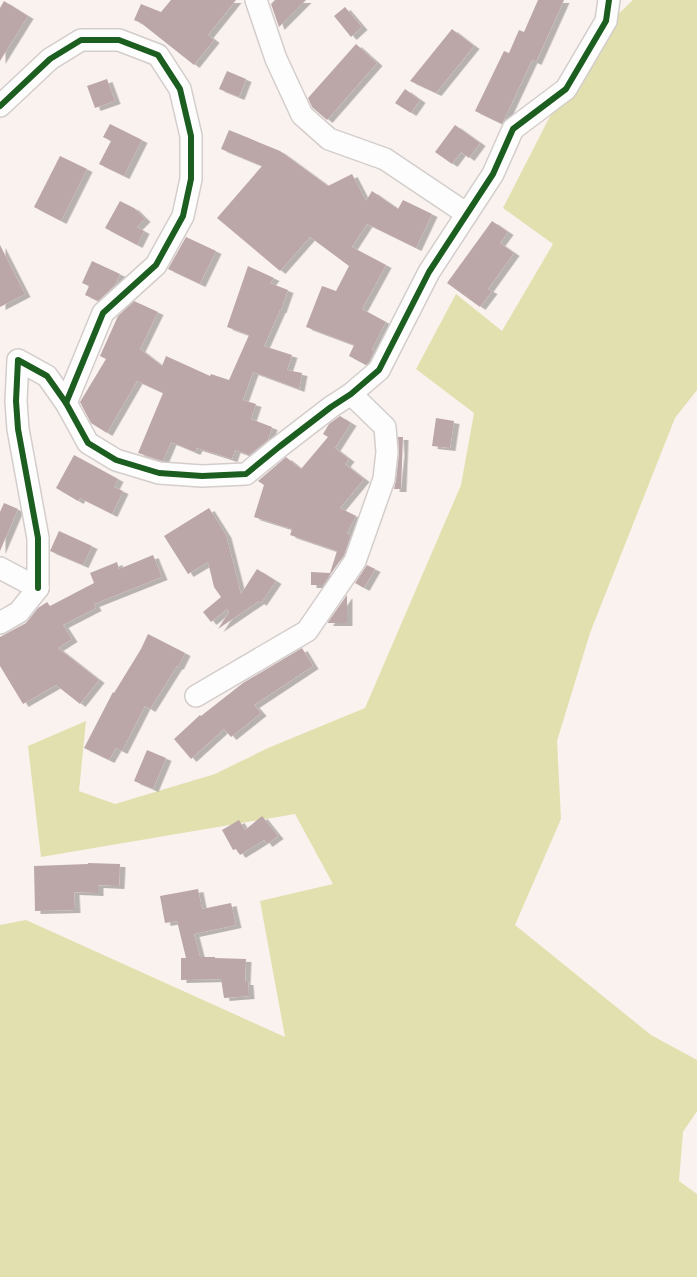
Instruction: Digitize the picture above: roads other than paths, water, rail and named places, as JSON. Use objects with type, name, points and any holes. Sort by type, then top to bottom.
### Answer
[{"type":"street","points":[[256,0],[276,59],[302,116],[329,139],[385,159],[467,214]]},
{"type":"street","points":[[0,623],[19,612],[38,588],[38,538],[18,428],[16,401],[9,363],[48,376],[88,443],[116,460],[158,473],[202,476],[246,474],[324,413],[352,394],[379,370],[429,272],[493,174],[513,129],[566,89],[606,21],[609,0]]},
{"type":"street","points":[[0,106],[50,59],[81,40],[119,40],[158,55],[180,89],[191,136],[191,179],[184,216],[156,265],[103,313],[66,404]]},
{"type":"street","points":[[196,696],[307,632],[355,561],[384,479],[387,452],[385,426],[352,394]]},
{"type":"street","points":[[0,417],[18,428]]},
{"type":"street","points":[[0,568],[38,588]]}]
